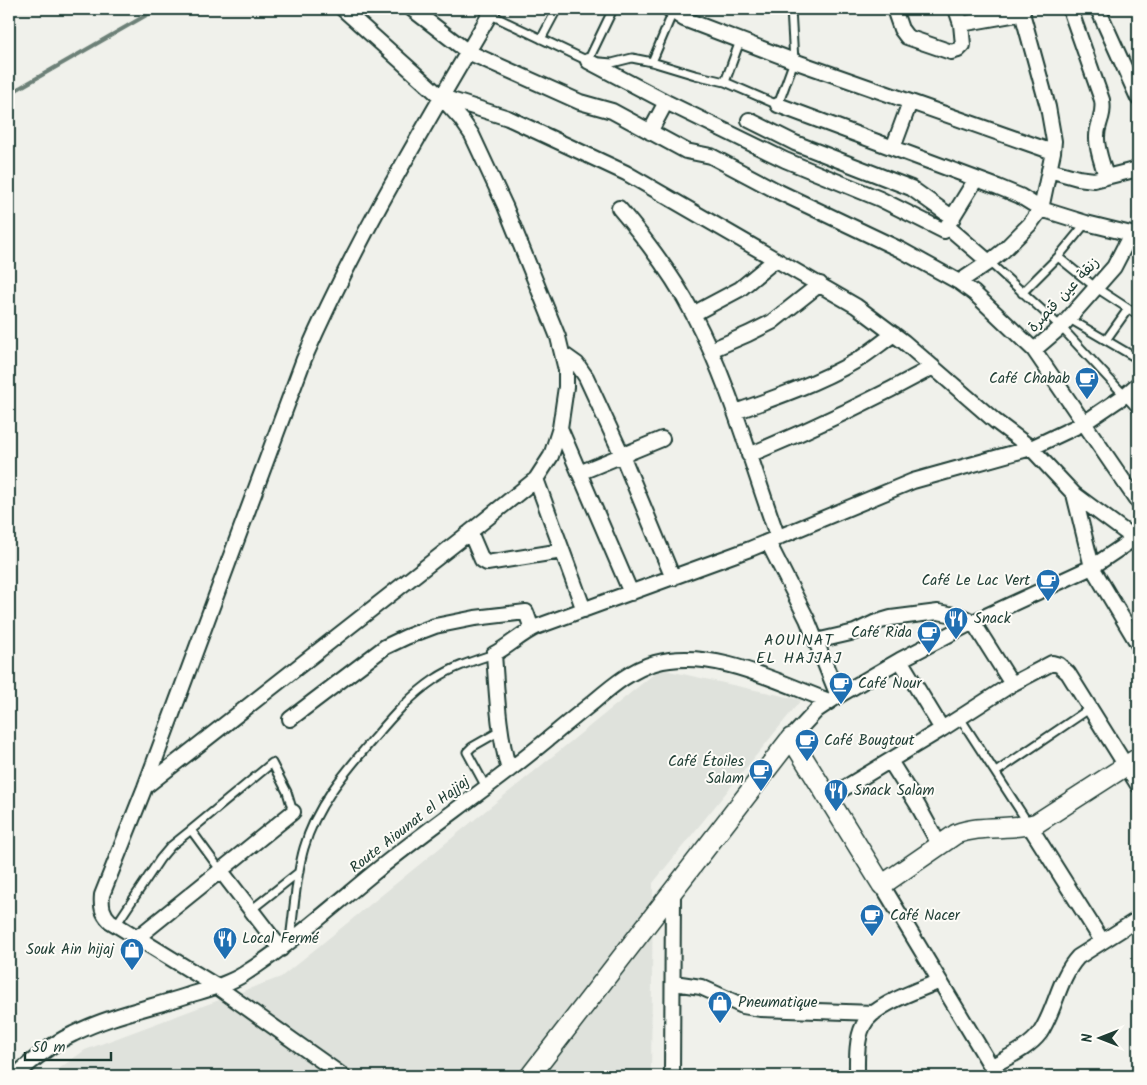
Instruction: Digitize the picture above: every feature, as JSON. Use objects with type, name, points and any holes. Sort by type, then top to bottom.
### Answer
[{"type":"street","points":[[145,787],[536,479],[551,456],[560,428],[566,387],[566,370],[558,337],[488,168],[472,135],[461,119],[441,97],[343,9]]},
{"type":"street","points":[[412,9],[468,52],[580,102],[612,111],[686,150],[711,156],[777,191],[901,250],[959,282],[974,293],[1034,350],[1138,502]]},
{"type":"street","points":[[894,9],[901,29],[907,37],[950,52],[958,50],[962,45],[961,24],[956,9]]},
{"type":"street","points":[[1070,9],[1102,100],[1104,110],[1097,131],[1097,140],[1106,177]]},
{"type":"street","points":[[1098,9],[1138,98]]},
{"type":"street","points":[[671,10],[684,19],[740,41],[1053,152]]},
{"type":"street","points":[[343,1076],[216,986],[116,925],[104,915],[101,904],[102,895],[145,787],[304,359],[328,303],[351,257],[491,11]]},
{"type":"street","points":[[959,282],[989,262],[1030,224],[1040,209],[1054,141],[1048,107],[1022,11],[961,24]]},
{"type":"street","points":[[588,60],[666,102],[785,160],[880,200],[944,231],[976,179]]},
{"type":"street","points":[[441,97],[508,118],[626,174],[856,306],[894,334],[996,421],[1032,448],[1074,494],[1136,537],[1092,567],[973,622],[900,660],[817,710],[791,738],[530,1076]]},
{"type":"street","points":[[650,132],[666,102]]},
{"type":"street","points":[[893,148],[910,102]]},
{"type":"street","points":[[778,105],[1020,196],[1040,209],[1086,223],[1135,234]]},
{"type":"street","points":[[749,120],[795,143],[911,188],[951,222],[989,262]]},
{"type":"street","points":[[1049,170],[1094,180],[1138,168]]},
{"type":"street","points":[[619,208],[662,262],[693,314],[711,350],[735,412],[773,540],[816,641],[834,699]]},
{"type":"street","name":"زنقة عين قنصرة","points":[[1034,350],[1064,322],[1114,266],[1135,234]]},
{"type":"street","points":[[693,314],[740,289],[775,260]]},
{"type":"street","points":[[711,350],[772,322],[820,284]]},
{"type":"street","points":[[735,412],[782,396],[831,374],[855,361],[894,334]]},
{"type":"street","points":[[563,354],[577,364],[586,377],[622,455],[672,578]]},
{"type":"street","points":[[749,455],[830,420],[933,366]]},
{"type":"street","points":[[509,770],[500,730],[494,654],[510,644],[520,634],[773,540],[913,481],[1032,448],[1084,423],[1124,396],[1138,384]]},
{"type":"street","points":[[560,428],[631,593]]},
{"type":"street","points":[[580,473],[662,439]]},
{"type":"street","points":[[536,479],[584,610]]},
{"type":"street","points":[[1074,494],[1092,567],[1133,626],[1138,644]]},
{"type":"street","points":[[470,532],[482,560],[487,563],[562,551]]},
{"type":"street","points":[[290,719],[385,647],[413,634],[435,626],[475,618],[526,612],[532,629]]},
{"type":"street","points":[[816,641],[855,632],[874,623],[891,618],[925,613],[949,614],[967,618],[973,622],[1012,684]]},
{"type":"street","name":"Route Aiounat el Hajjaj","points":[[15,1076],[52,1046],[73,1034],[99,1023],[216,986],[241,976],[285,945],[626,676],[654,663],[668,660],[692,659],[740,667],[834,699]]},
{"type":"street","points":[[900,660],[942,729]]},
{"type":"street","points":[[828,798],[960,718],[1012,684],[1049,664],[1056,663],[1068,673],[1090,709],[1132,762],[1138,785]]},
{"type":"street","points":[[791,738],[995,1071],[1040,1034],[1071,965],[1078,957],[1138,919]]},
{"type":"street","points":[[890,761],[940,846]]},
{"type":"street","points":[[882,885],[956,834],[966,830],[1037,823],[1132,762]]},
{"type":"street","points":[[138,938],[293,812]]},
{"type":"street","points":[[1029,825],[1102,941]]},
{"type":"street","points":[[221,871],[251,910],[285,945]]},
{"type":"street","points":[[672,1076],[673,891]]},
{"type":"street","points":[[857,1076],[859,1043],[863,1025],[874,1013],[891,1003],[940,981]]},
{"type":"street","points":[[674,983],[701,987],[743,1006],[760,1009],[874,1013]]},
{"type":"lane","points":[[542,39],[557,9]]},
{"type":"lane","points":[[588,60],[613,9]]},
{"type":"lane","points":[[491,11],[542,39],[588,60],[612,63],[632,58],[652,62],[695,76],[725,82],[778,105],[794,61],[792,9]]},
{"type":"lane","points":[[652,62],[671,10]]},
{"type":"lane","points":[[725,82],[740,41]]},
{"type":"lane","points":[[1022,293],[1058,257],[1086,223]]},
{"type":"lane","points":[[1058,257],[1095,287],[1138,315]]},
{"type":"lane","points":[[989,262],[1022,293],[1064,322],[1106,340],[1138,359]]},
{"type":"lane","points":[[1106,340],[1128,309]]},
{"type":"lane","points":[[1064,322],[1124,396],[1138,410]]},
{"type":"lane","points":[[285,945],[303,849],[324,802],[355,760],[399,709],[413,696],[436,678],[453,668],[494,654]]},
{"type":"lane","points":[[996,772],[1090,709]]},
{"type":"lane","points":[[960,718],[1029,825]]},
{"type":"lane","points":[[486,787],[467,752],[500,730]]},
{"type":"lane","points":[[116,925],[160,859],[171,846],[272,763],[287,792],[293,812]]},
{"type":"lane","points":[[191,830],[221,871]]},
{"type":"lane","points":[[251,910],[300,872]]},
{"type":"shaded area","points":[[660,669],[801,700],[653,883],[651,1076],[49,1076],[85,1050],[281,977]]},
{"type":"waterway","points":[[9,94],[157,9]]},
{"type":"place","name":"Café Chabab","points":[[1087,400]]},
{"type":"place","name":"Café Le Lac Vert","points":[[1048,602]]},
{"type":"place","name":"Snack","points":[[956,640]]},
{"type":"place","name":"Café Rida","points":[[929,654]]},
{"type":"place","name":"Café Nour","points":[[841,705]]},
{"type":"place","name":"Café Bougtout","points":[[807,762]]},
{"type":"place","name":"Café Étoiles Salam","points":[[761,792]]},
{"type":"place","name":"Snack Salam","points":[[836,812]]},
{"type":"place","name":"Café Nacer","points":[[872,937]]},
{"type":"place","name":"Local Fermé","points":[[225,960]]},
{"type":"place","name":"Souk Ain hijaj","points":[[132,971]]},
{"type":"place","name":"Pneumatique","points":[[720,1024]]},
{"type":"district","name":"AOUINAT EL HAJJAJ","points":[[799,649]]}]
